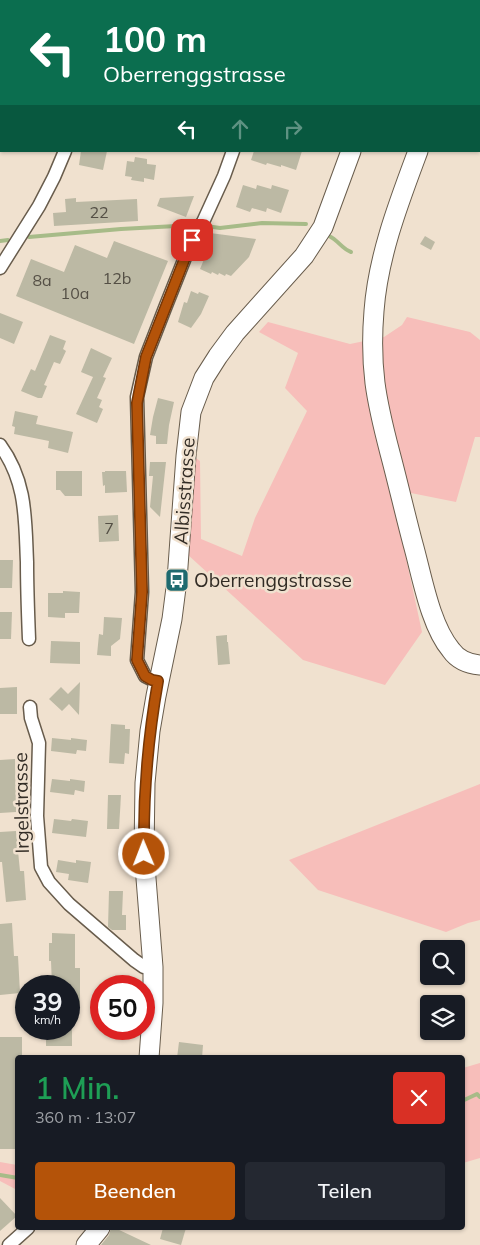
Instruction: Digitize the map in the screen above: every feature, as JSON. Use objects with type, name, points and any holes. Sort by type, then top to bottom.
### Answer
[{"type":"main road","name":"Albisstrasse","points":[[149,1055],[154,1003],[145,873],[145,783],[150,731],[158,681],[172,619],[177,580],[191,412],[204,378],[213,363],[235,333],[304,256],[315,241],[329,213],[351,152]]},
{"type":"main road","points":[[418,152],[388,237],[376,290],[373,334],[375,383],[382,422],[426,592],[440,634],[454,654],[468,663],[480,665]]},
{"type":"main road","points":[[86,1245],[98,1230]]},
{"type":"street","points":[[0,268],[39,206],[65,152]]},
{"type":"street","points":[[158,681],[145,676],[137,660],[142,592],[137,397],[146,357],[165,308],[192,240],[203,222],[233,152]]},
{"type":"street","points":[[0,445],[6,453],[20,483],[25,512],[29,639]]},
{"type":"street","name":"Irgelstrasse","points":[[30,706],[39,743],[37,816],[41,868],[49,882],[69,904],[134,960],[144,967],[153,967]]},
{"type":"street","points":[[9,1245],[26,1230]]},
{"type":"shaded area","points":[[407,317],[470,332],[480,340],[480,437],[475,437],[456,502],[391,489],[422,632],[385,685],[303,660],[187,554],[193,456],[200,461],[201,539],[242,556],[255,518],[307,411],[285,388],[298,353],[259,332],[268,322],[350,344],[384,337],[402,325]]},
{"type":"shaded area","points":[[480,784],[480,920],[446,932],[318,890],[289,860]]},
{"type":"shaded area","points":[[480,1063],[480,1158],[465,1162],[465,1067]]},
{"type":"shaded area","points":[[0,1162],[15,1165],[15,1189],[0,1181]]},
{"type":"building","points":[[81,152],[107,152],[103,170],[79,165]]},
{"type":"building","points":[[254,152],[302,152],[296,170],[281,165],[281,167],[267,163],[266,165],[251,160]]},
{"type":"building","points":[[135,157],[147,159],[147,164],[156,165],[154,180],[144,178],[144,182],[131,180],[132,177],[125,176],[127,161],[134,162]]},
{"type":"building","points":[[243,185],[256,189],[257,185],[271,189],[272,185],[289,190],[281,213],[267,208],[266,212],[252,208],[250,212],[236,207]]},
{"type":"building","points":[[194,196],[186,217],[157,206],[160,198]]},
{"type":"building","points":[[76,198],[76,202],[137,199],[138,221],[54,226],[53,213],[66,212],[65,199]]},
{"type":"building","points":[[210,233],[256,239],[249,257],[231,276],[219,273],[218,275],[212,272],[211,274],[200,269],[205,257],[202,256]]},
{"type":"building","points":[[425,236],[435,242],[431,250],[420,244]]},
{"type":"building","points":[[114,241],[168,261],[134,344],[16,296],[31,259],[64,272],[75,245],[107,258]]},
{"type":"building","points":[[191,291],[209,296],[201,314],[191,328],[178,322],[184,302],[187,303]]},
{"type":"building","points":[[0,313],[23,322],[14,344],[0,338]]},
{"type":"building","points":[[50,335],[66,341],[63,349],[66,351],[60,364],[54,362],[44,385],[47,386],[42,398],[38,398],[21,391],[31,369],[35,371]]},
{"type":"building","points":[[91,348],[112,358],[103,377],[106,378],[97,398],[102,400],[99,407],[103,409],[97,423],[76,414],[93,377],[81,372]]},
{"type":"building","points":[[158,398],[174,402],[167,444],[156,444],[156,436],[150,435]]},
{"type":"building","points":[[15,411],[38,416],[36,424],[73,432],[68,453],[48,448],[49,441],[14,434],[15,427],[12,426]]},
{"type":"building","points":[[150,462],[166,462],[160,517],[150,507],[153,476],[149,476]]},
{"type":"building","points":[[56,471],[82,471],[82,496],[65,496],[60,490],[56,490]]},
{"type":"building","points":[[126,471],[127,492],[105,493],[102,472]]},
{"type":"building","points":[[118,515],[119,541],[99,542],[98,516]]},
{"type":"building","points":[[0,560],[13,560],[12,588],[0,588]]},
{"type":"building","points":[[63,591],[80,592],[79,613],[65,613],[65,618],[48,617],[48,593],[63,593]]},
{"type":"building","points":[[0,612],[12,612],[11,639],[0,639]]},
{"type":"building","points":[[104,617],[122,618],[120,639],[111,646],[111,656],[97,655],[99,634],[103,635]]},
{"type":"building","points":[[227,635],[230,664],[218,665],[216,636]]},
{"type":"building","points":[[51,641],[80,642],[80,664],[50,663]]},
{"type":"building","points":[[80,682],[79,715],[69,704],[62,711],[49,699],[61,687],[68,694]]},
{"type":"building","points":[[17,687],[17,714],[0,714],[0,688]]},
{"type":"building","points":[[111,724],[125,725],[125,729],[130,729],[129,754],[125,753],[124,764],[109,763]]},
{"type":"building","points":[[52,738],[87,740],[86,751],[77,750],[76,754],[51,751]]},
{"type":"building","points":[[15,759],[16,812],[0,813],[0,760]]},
{"type":"building","points":[[52,779],[85,781],[84,792],[75,790],[74,795],[50,792]]},
{"type":"building","points":[[108,795],[121,795],[119,829],[107,829]]},
{"type":"building","points":[[54,819],[88,821],[86,837],[52,833]]},
{"type":"building","points":[[16,831],[20,871],[24,871],[26,900],[6,902],[2,862],[0,862],[0,832]]},
{"type":"building","points":[[58,860],[76,863],[76,860],[91,862],[88,883],[68,880],[69,874],[56,872]]},
{"type":"building","points":[[109,891],[123,891],[122,915],[126,915],[126,930],[112,930],[108,927]]},
{"type":"building","points":[[12,923],[14,956],[18,956],[19,975],[15,975],[15,994],[0,995],[0,924]]},
{"type":"building","points":[[52,933],[75,934],[75,968],[80,968],[80,975],[52,975],[49,943],[52,943]]},
{"type":"building","points":[[0,1037],[15,1037],[15,1040],[22,1040],[22,1055],[15,1055],[15,1149],[0,1149]]},
{"type":"building","points":[[46,1040],[72,1040],[72,1046],[46,1046]]},
{"type":"building","points":[[179,1042],[203,1045],[202,1055],[177,1055]]},
{"type":"building","points":[[0,1198],[15,1214],[15,1218],[0,1231]]},
{"type":"building","points":[[110,1230],[119,1230],[151,1245],[101,1245]]},
{"type":"building","points":[[162,1230],[185,1230],[181,1245],[160,1239]]},
{"type":"waterway","points":[[206,226],[220,228],[262,223],[306,224]]},
{"type":"waterway","points":[[29,237],[176,226]]},
{"type":"waterway","points":[[329,236],[351,252]]},
{"type":"waterway","points":[[0,241],[8,240]]},
{"type":"waterway","points":[[465,1100],[477,1094],[480,1097]]},
{"type":"waterway","points":[[0,1175],[15,1178]]},
{"type":"place","name":"Oberrenggstrasse","points":[[177,580]]},
{"type":"route","points":[[144,854],[145,783],[150,731],[158,681],[145,676],[137,660],[142,592],[137,397],[146,357],[192,240]]}]
